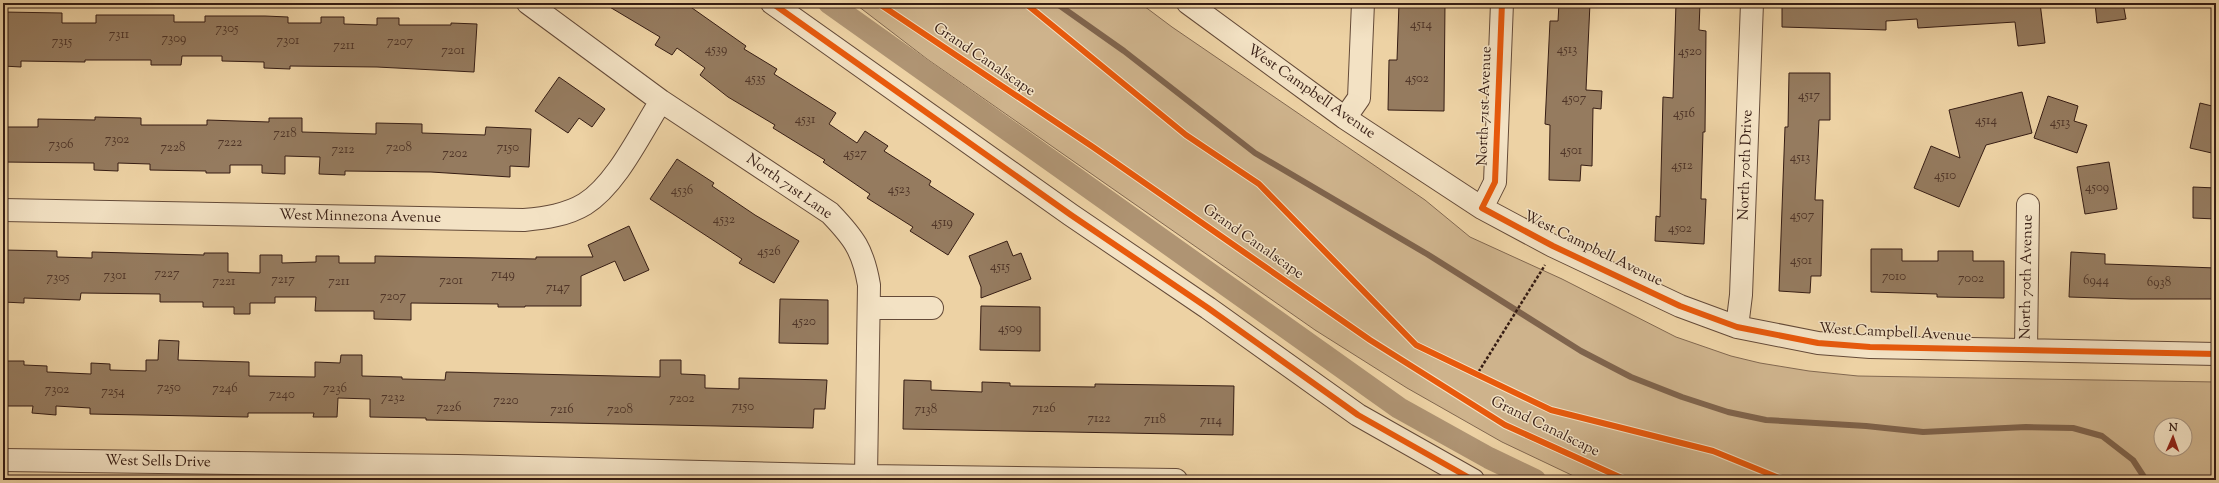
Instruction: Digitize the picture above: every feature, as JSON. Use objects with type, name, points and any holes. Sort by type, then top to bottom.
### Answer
[{"type":"street","name":"North 71st Lane","points":[[528,3],[661,101],[830,213],[852,236],[863,258],[869,285],[870,308],[866,476]]},
{"type":"street","points":[[772,3],[1071,215],[1208,308],[1358,415],[1473,480]]},
{"type":"street","name":"West Campbell Avenue","points":[[1188,3],[1345,118],[1482,208],[1553,246],[1680,306],[1737,327],[1818,343],[1870,348],[2216,354]]},
{"type":"street","points":[[1345,118],[1359,98],[1363,3]]},
{"type":"street","name":"North 71st Avenue","points":[[1482,208],[1495,182],[1502,3]]},
{"type":"street","name":"North 70th Drive","points":[[1737,327],[1740,295],[1752,3]]},
{"type":"street","name":"West Minnezona Avenue","points":[[3,210],[524,220],[552,217],[585,204],[610,182],[661,101]]},
{"type":"street","name":"North 70th Avenue","points":[[2026,350],[2028,205]]},
{"type":"street","points":[[870,308],[932,308]]},
{"type":"street","name":"West Sells Drive","points":[[3,460],[93,470],[466,466],[866,476],[1176,480]]},
{"type":"path","points":[[1476,376],[1488,354],[1535,281]]},
{"type":"path","points":[[1470,372],[1483,379]]},
{"type":"shaded area","points":[[854,3],[1140,3],[1172,27],[1425,200],[1470,237],[1562,279],[1676,337],[1731,356],[1760,363],[1809,371],[1858,376],[2216,382],[2216,480],[1582,480],[1502,442],[1407,388],[1315,330],[927,59]]},
{"type":"building","points":[[603,3],[685,3],[746,46],[744,49],[777,69],[774,74],[836,113],[829,124],[857,143],[865,131],[888,146],[884,151],[931,181],[929,185],[974,214],[948,255],[910,231],[913,227],[867,198],[870,194],[823,162],[825,160],[773,128],[775,125],[728,97],[700,75],[705,68],[677,48],[672,55],[655,45],[660,37]]},
{"type":"building","points":[[1399,3],[1445,3],[1444,111],[1388,110],[1389,60],[1397,60]]},
{"type":"building","points":[[1559,3],[1590,3],[1586,90],[1602,91],[1601,109],[1593,108],[1592,166],[1581,165],[1580,181],[1549,180],[1550,125],[1545,124],[1550,21],[1558,21]]},
{"type":"building","points":[[1676,3],[1700,3],[1699,30],[1706,31],[1705,132],[1703,132],[1701,199],[1706,199],[1704,244],[1655,241],[1656,216],[1660,217],[1663,97],[1673,98]]},
{"type":"building","points":[[1782,3],[2040,3],[2045,43],[2018,46],[2015,22],[1918,28],[1917,19],[1886,21],[1886,30],[1782,27]]},
{"type":"building","points":[[2095,3],[2123,3],[2126,19],[2097,23]]},
{"type":"building","points":[[3,12],[62,13],[62,23],[96,23],[96,15],[174,15],[174,22],[205,22],[205,16],[265,16],[288,17],[288,23],[321,23],[321,17],[344,17],[344,24],[377,25],[377,18],[399,18],[399,25],[451,25],[451,23],[477,24],[474,72],[377,67],[290,66],[290,69],[264,68],[264,62],[222,61],[222,56],[182,56],[181,65],[151,65],[151,60],[85,60],[85,62],[21,61],[21,67],[3,66]]},
{"type":"building","points":[[1789,73],[1830,73],[1830,120],[1819,120],[1815,200],[1823,200],[1821,276],[1811,276],[1810,293],[1779,291],[1785,127],[1788,127]]},
{"type":"building","points":[[559,77],[605,109],[592,127],[579,118],[568,133],[535,111]]},
{"type":"building","points":[[2022,92],[2032,133],[1986,145],[1959,207],[1914,188],[1931,146],[1960,158],[1949,110]]},
{"type":"building","points":[[2048,96],[2078,106],[2074,121],[2087,125],[2077,153],[2034,138]]},
{"type":"building","points":[[2200,103],[2216,107],[2216,154],[2190,148]]},
{"type":"building","points":[[95,117],[141,118],[141,125],[207,125],[207,120],[269,122],[269,118],[302,118],[302,132],[376,134],[376,123],[422,124],[422,133],[485,135],[486,127],[531,129],[529,167],[510,166],[510,177],[431,172],[345,171],[345,175],[319,174],[320,157],[285,156],[285,174],[262,173],[262,165],[230,165],[230,173],[206,173],[206,171],[150,170],[150,164],[118,163],[118,171],[94,170],[94,163],[3,162],[3,127],[38,127],[38,119],[95,120]]},
{"type":"building","points":[[677,159],[714,183],[712,186],[755,215],[799,241],[774,283],[739,263],[742,259],[650,199]]},
{"type":"building","points":[[2109,162],[2117,209],[2085,214],[2077,167]]},
{"type":"building","points":[[2193,187],[2216,188],[2216,219],[2193,218]]},
{"type":"building","points":[[629,226],[649,270],[624,281],[615,261],[581,276],[581,306],[498,307],[498,304],[411,303],[411,320],[374,319],[374,311],[315,311],[316,297],[275,297],[275,303],[250,303],[250,314],[234,314],[234,307],[203,307],[203,302],[160,302],[160,294],[81,293],[80,300],[24,298],[24,303],[3,302],[3,250],[57,251],[57,257],[92,258],[92,252],[204,255],[204,253],[228,253],[228,272],[260,273],[260,255],[282,255],[282,263],[316,262],[316,256],[339,256],[339,263],[375,263],[375,256],[536,259],[536,257],[593,257],[588,245]]},
{"type":"building","points":[[1007,241],[1013,256],[1021,253],[1031,279],[981,298],[981,287],[969,256]]},
{"type":"building","points":[[1871,249],[1902,249],[1902,261],[1938,261],[1938,251],[1973,251],[1973,261],[2004,261],[2004,298],[1937,297],[1937,294],[1871,292]]},
{"type":"building","points":[[2071,252],[2105,254],[2105,264],[2216,268],[2216,299],[2069,297]]},
{"type":"building","points":[[780,299],[828,300],[828,344],[779,343]]},
{"type":"building","points":[[981,306],[1040,307],[1040,351],[980,350]]},
{"type":"building","points":[[159,340],[179,341],[178,360],[249,362],[249,376],[315,377],[315,362],[340,363],[341,355],[362,355],[362,376],[445,380],[446,372],[660,377],[660,360],[681,360],[681,374],[705,375],[705,388],[739,389],[739,378],[827,380],[825,409],[814,409],[813,428],[426,420],[426,418],[370,417],[370,399],[338,398],[337,417],[313,417],[314,413],[248,413],[248,417],[90,414],[90,408],[56,406],[56,415],[32,413],[33,406],[3,406],[3,361],[24,361],[24,365],[47,366],[47,372],[91,374],[91,363],[110,364],[110,370],[146,371],[146,360],[158,360]]},
{"type":"building","points":[[904,380],[931,381],[931,390],[982,392],[982,382],[1010,383],[1010,386],[1095,387],[1095,384],[1234,386],[1233,435],[903,429]]},
{"type":"waterway","points":[[829,3],[1399,408],[1489,458],[1535,480]]},
{"type":"waterway","points":[[1056,3],[1124,51],[1255,153],[1427,254],[1581,351],[1631,377],[1682,397],[1728,412],[1766,420],[1866,426],[1923,432],[2026,427],[2073,428],[2102,436],[2133,460],[2146,480]]},
{"type":"cycle path","points":[[772,3],[1071,215],[1208,308],[1358,415],[1473,480]]},
{"type":"cycle path","name":"Grand Canalscape","points":[[878,3],[1093,147],[1370,340],[1505,425],[1626,480]]},
{"type":"cycle path","points":[[1025,3],[1186,135],[1259,184],[1416,345],[1551,410],[1713,451],[1784,480]]},
{"type":"cycle path","points":[[1502,3],[1495,182],[1482,208],[1553,246],[1680,306],[1737,327],[1818,343],[1870,347],[2216,354]]}]
